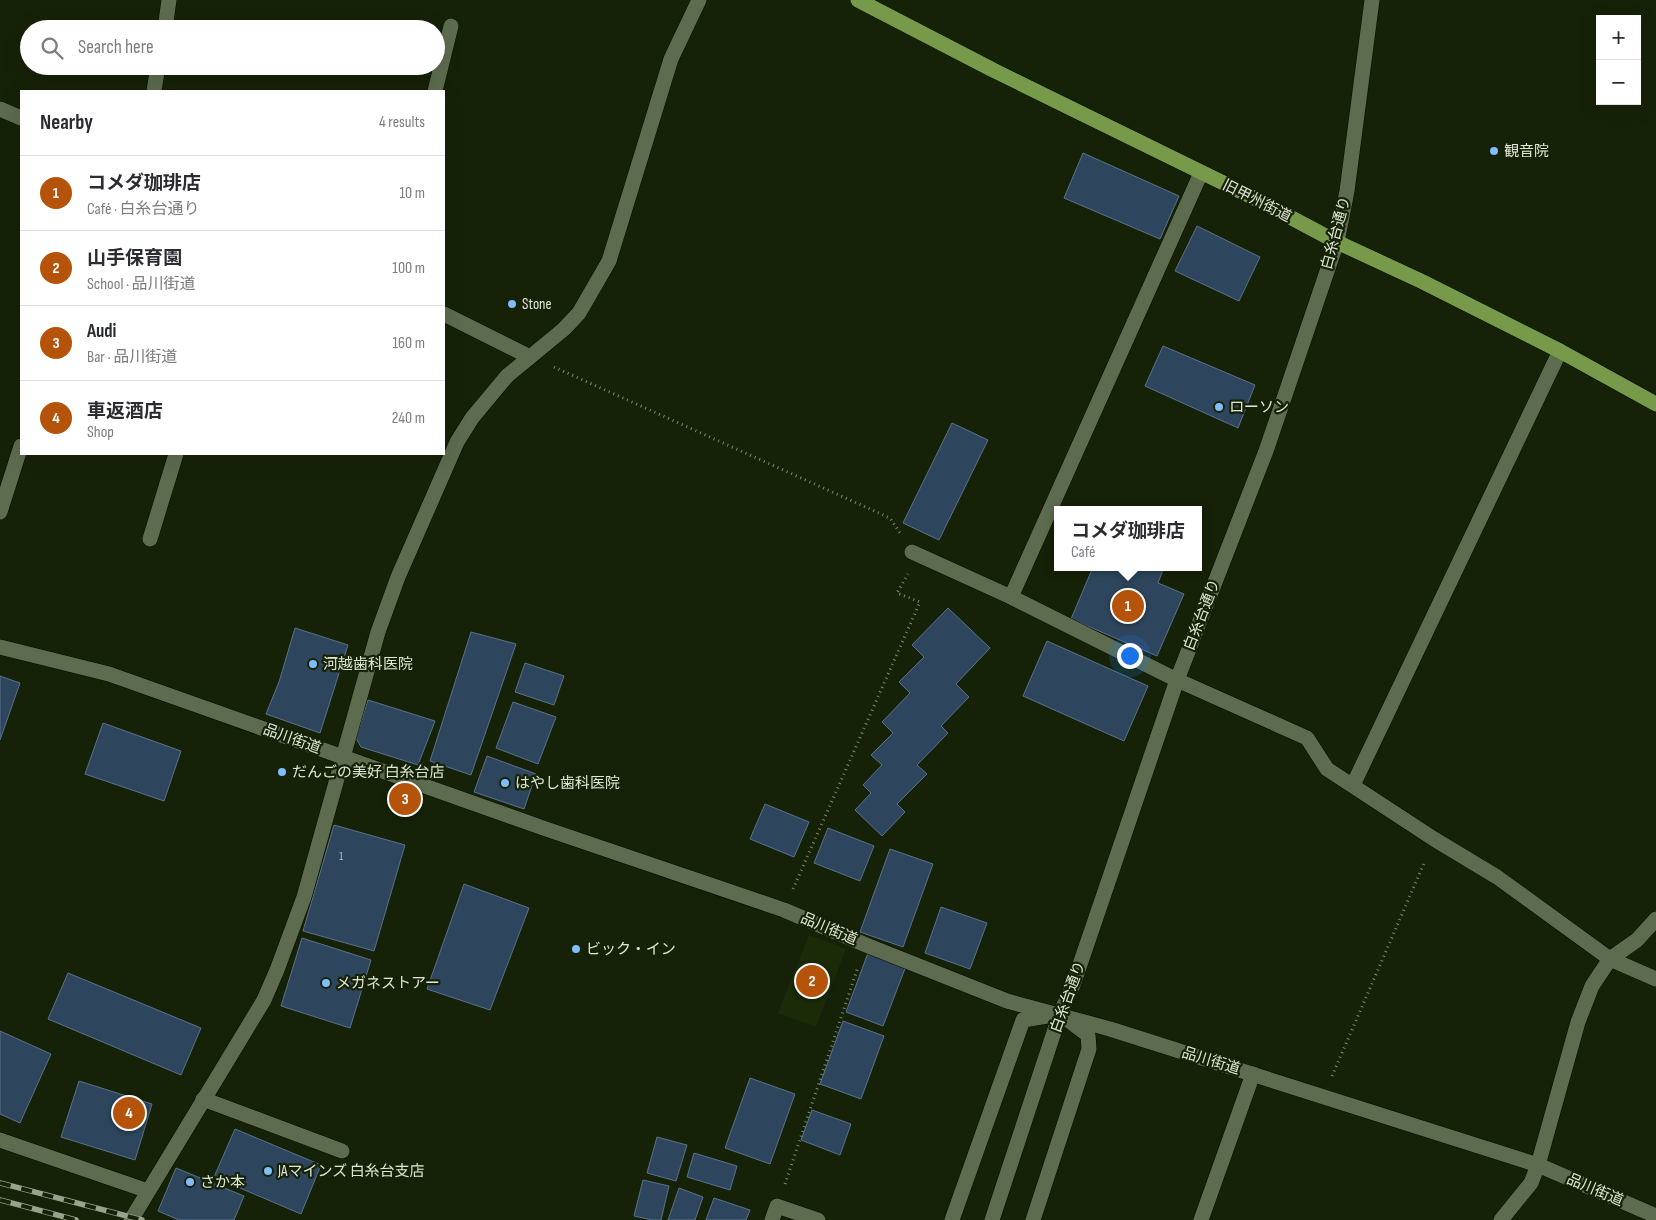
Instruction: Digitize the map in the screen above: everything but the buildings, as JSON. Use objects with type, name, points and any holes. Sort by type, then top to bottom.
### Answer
[{"type":"main road","name":"旧甲州街道","points":[[858,0],[993,70],[1560,351],[1656,404]]},
{"type":"street","points":[[166,20],[169,0]]},
{"type":"street","points":[[131,1220],[264,1000],[277,970],[304,896],[378,632],[398,576],[457,442],[488,396],[507,376],[564,330],[579,313],[609,261],[671,59],[699,0]]},
{"type":"street","name":"白糸台通り","points":[[992,1220],[1060,1014],[1073,985],[1177,680],[1266,451],[1337,242],[1347,191],[1372,0]]},
{"type":"street","points":[[445,50],[451,26]]},
{"type":"street","points":[[154,90],[157,75]]},
{"type":"street","points":[[435,90],[439,75]]},
{"type":"street","points":[[0,109],[20,118]]},
{"type":"street","points":[[1011,597],[1201,172]]},
{"type":"street","points":[[445,314],[530,357]]},
{"type":"street","points":[[1353,785],[1560,351]]},
{"type":"street","points":[[0,512],[20,449]]},
{"type":"street","points":[[150,539],[176,455]]},
{"type":"street","points":[[916,554],[1011,597],[1177,680],[1307,738],[1327,769],[1434,839],[1497,877],[1610,959],[1656,980]]},
{"type":"street","name":"品川街道","points":[[0,647],[109,674],[342,758],[784,910],[1007,1001],[1060,1014],[1538,1165],[1656,1216]]},
{"type":"street","points":[[1501,1220],[1531,1183],[1538,1165],[1578,1022],[1592,986],[1610,959],[1637,940],[1656,919]]},
{"type":"street","points":[[952,1220],[1023,1020],[1060,1014],[1088,1035],[1090,1049],[1033,1220]]},
{"type":"street","points":[[1201,1220],[1253,1074]]},
{"type":"street","points":[[203,1099],[342,1151]]},
{"type":"street","points":[[0,1140],[148,1191]]},
{"type":"street","points":[[775,1213],[818,1220]]},
{"type":"path","points":[[530,357],[890,518],[916,554],[897,593],[920,602],[784,910]]},
{"type":"path","points":[[1323,1097],[1434,839]]},
{"type":"path","points":[[775,1213],[866,945]]},
{"type":"shaded area","points":[[809,935],[846,949],[816,1027],[778,1013]]},
{"type":"railway","points":[[0,1183],[142,1220]]},
{"type":"railway","points":[[0,1200],[76,1220]]},
{"type":"place","name":"観音院","points":[[1494,151]]},
{"type":"place","name":"Stone","points":[[512,304]]},
{"type":"place","name":"ローソン","points":[[1219,407]]},
{"type":"place","name":"コメダ珈琲店","points":[[1128,606]]},
{"type":"place","name":"河越歯科医院","points":[[313,664]]},
{"type":"place","name":"だんごの美好 白糸台店","points":[[282,772]]},
{"type":"place","name":"はやし歯科医院","points":[[505,783]]},
{"type":"place","name":"Audi","points":[[405,799]]},
{"type":"place","name":"ビック・イン","points":[[576,949]]},
{"type":"place","name":"山手保育園","points":[[812,981]]},
{"type":"place","name":"メガネストアー","points":[[326,983]]},
{"type":"place","name":"車返酒店","points":[[129,1113]]},
{"type":"place","name":"JAマインズ 白糸台支店","points":[[268,1171]]},
{"type":"place","name":"さか本","points":[[190,1182]]}]
